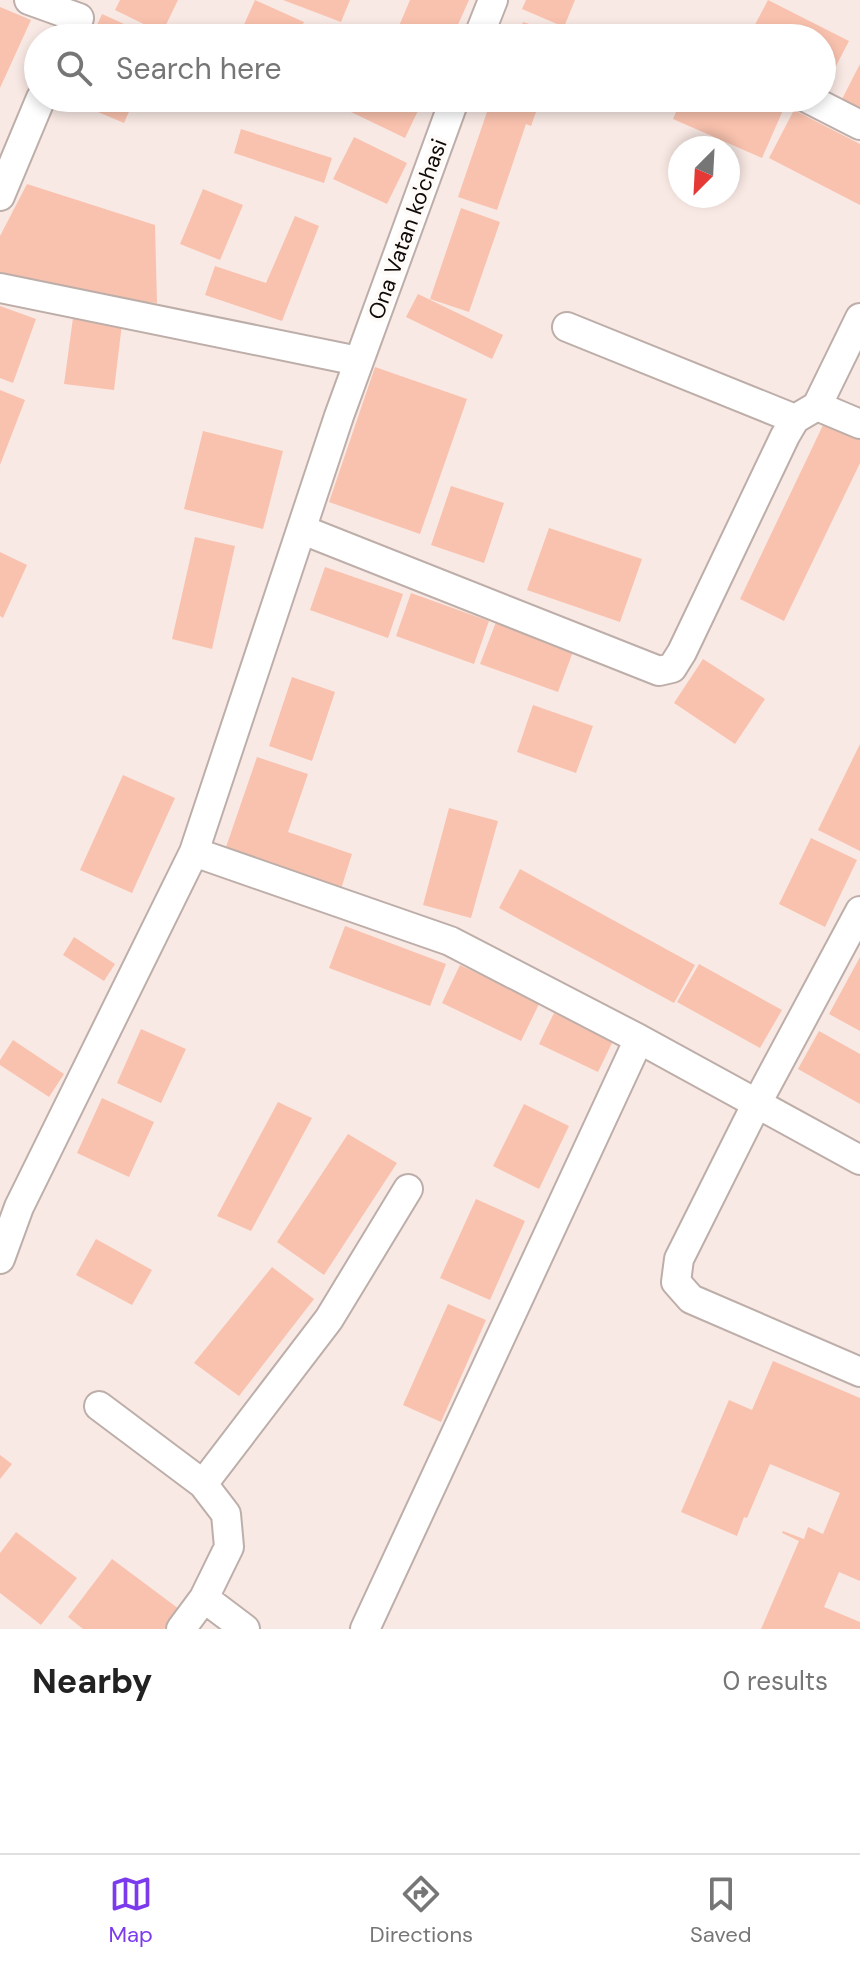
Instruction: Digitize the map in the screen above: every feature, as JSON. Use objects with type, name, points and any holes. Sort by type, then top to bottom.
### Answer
[{"type":"street","points":[[29,0],[79,19]]},
{"type":"street","points":[[484,24],[493,0]]},
{"type":"street","points":[[0,196],[35,112]]},
{"type":"street","name":"Ona Vatan ko'chasi","points":[[0,1259],[10,1203],[194,852],[358,361],[450,112]]},
{"type":"street","points":[[834,112],[860,125]]},
{"type":"street","points":[[0,288],[358,361]]},
{"type":"street","points":[[303,530],[659,671],[672,668],[806,412],[860,318]]},
{"type":"street","points":[[567,327],[806,412],[860,424]]},
{"type":"street","points":[[194,852],[450,941],[639,1039],[860,1160]]},
{"type":"street","points":[[860,911],[757,1103],[679,1259],[676,1282],[691,1299],[860,1372]]},
{"type":"street","points":[[365,1629],[639,1039]]},
{"type":"street","points":[[203,1484],[329,1319],[408,1189]]},
{"type":"street","points":[[99,1406],[203,1484],[226,1514],[229,1547],[204,1598],[181,1629]]},
{"type":"street","points":[[204,1598],[245,1629]]},
{"type":"building","points":[[120,0],[178,0],[166,24],[144,24],[115,10]]},
{"type":"building","points":[[255,0],[304,22],[303,24],[244,24]]},
{"type":"building","points":[[283,0],[350,0],[341,22]]},
{"type":"building","points":[[410,0],[469,0],[458,24],[400,24]]},
{"type":"building","points":[[526,0],[575,0],[565,24],[557,24],[522,9]]},
{"type":"building","points":[[768,0],[815,24],[755,24]]},
{"type":"building","points":[[0,7],[31,20],[29,24],[24,24],[24,35],[0,88]]},
{"type":"building","points":[[102,14],[124,24],[97,24]]},
{"type":"building","points":[[836,34],[849,41],[836,66]]},
{"type":"building","points":[[860,64],[860,113],[840,103]]},
{"type":"building","points":[[98,112],[129,112],[124,123]]},
{"type":"building","points":[[351,112],[417,112],[405,138]]},
{"type":"building","points":[[487,112],[536,112],[531,126],[526,124],[497,210],[458,197]]},
{"type":"building","points":[[676,112],[782,112],[762,158],[740,148],[740,136],[712,136],[673,119]]},
{"type":"building","points":[[793,112],[860,144],[860,205],[769,158]]},
{"type":"building","points":[[241,129],[332,158],[324,183],[234,153]]},
{"type":"building","points":[[354,137],[407,163],[387,204],[333,179]]},
{"type":"building","points":[[27,184],[155,225],[157,303],[52,292],[0,272],[0,236]]},
{"type":"building","points":[[203,189],[243,205],[220,260],[180,244]]},
{"type":"building","points":[[461,208],[500,222],[469,312],[430,299]]},
{"type":"building","points":[[295,216],[319,226],[282,321],[205,295],[215,266],[266,283]]},
{"type":"building","points":[[418,294],[503,335],[492,359],[406,317]]},
{"type":"building","points":[[0,306],[36,319],[13,383],[0,378]]},
{"type":"building","points":[[73,318],[122,324],[114,390],[64,384]]},
{"type":"building","points":[[375,367],[467,399],[420,534],[329,502]]},
{"type":"building","points":[[0,390],[25,400],[0,465]]},
{"type":"building","points":[[825,421],[860,438],[860,463],[784,621],[740,599]]},
{"type":"building","points":[[203,431],[283,451],[263,529],[184,509]]},
{"type":"building","points":[[451,486],[504,503],[484,563],[431,545]]},
{"type":"building","points":[[549,528],[642,559],[620,622],[527,590]]},
{"type":"building","points":[[195,537],[235,546],[212,649],[172,639]]},
{"type":"building","points":[[0,552],[27,565],[3,618],[0,616]]},
{"type":"building","points":[[325,567],[403,594],[388,638],[310,610]]},
{"type":"building","points":[[411,593],[489,621],[474,664],[396,636]]},
{"type":"building","points":[[496,622],[574,649],[558,692],[480,664]]},
{"type":"building","points":[[703,659],[765,699],[735,744],[674,703]]},
{"type":"building","points":[[292,677],[335,692],[312,761],[269,746]]},
{"type":"building","points":[[533,705],[593,726],[576,773],[517,752]]},
{"type":"building","points":[[860,744],[860,851],[818,830]]},
{"type":"building","points":[[257,757],[308,774],[288,832],[352,854],[341,889],[225,850]]},
{"type":"building","points":[[123,775],[175,798],[132,893],[80,870]]},
{"type":"building","points":[[449,808],[498,821],[471,918],[423,905]]},
{"type":"building","points":[[811,838],[857,860],[825,927],[779,904]]},
{"type":"building","points":[[520,869],[695,965],[674,1003],[499,908]]},
{"type":"building","points":[[345,926],[446,964],[430,1006],[329,968]]},
{"type":"building","points":[[74,937],[115,964],[104,981],[63,955]]},
{"type":"building","points":[[860,957],[860,1031],[829,1014]]},
{"type":"building","points":[[699,964],[782,1010],[760,1048],[677,1002]]},
{"type":"building","points":[[460,965],[540,1002],[521,1041],[442,1003]]},
{"type":"building","points":[[554,1013],[613,1041],[598,1072],[539,1044]]},
{"type":"building","points":[[141,1029],[186,1049],[161,1103],[117,1083]]},
{"type":"building","points":[[819,1031],[860,1054],[860,1104],[798,1069]]},
{"type":"building","points":[[13,1040],[64,1074],[49,1097],[0,1065]]},
{"type":"building","points":[[102,1098],[154,1122],[129,1177],[77,1153]]},
{"type":"building","points":[[278,1102],[312,1118],[251,1231],[217,1216]]},
{"type":"building","points":[[524,1104],[569,1126],[539,1189],[493,1166]]},
{"type":"building","points":[[348,1134],[397,1163],[324,1275],[277,1242]]},
{"type":"building","points":[[476,1199],[525,1221],[490,1300],[440,1278]]},
{"type":"building","points":[[96,1239],[152,1270],[132,1305],[76,1275]]},
{"type":"building","points":[[272,1267],[314,1299],[239,1396],[194,1363]]},
{"type":"building","points":[[448,1304],[486,1320],[441,1422],[403,1405]]},
{"type":"building","points":[[773,1361],[860,1398],[860,1581],[839,1572],[824,1607],[860,1622],[860,1629],[761,1629],[799,1541],[783,1531],[804,1539],[808,1527],[823,1534],[840,1493],[770,1464],[737,1536],[681,1512],[729,1400],[752,1410]]},
{"type":"building","points":[[0,1455],[12,1464],[0,1479]]},
{"type":"building","points":[[16,1532],[77,1578],[41,1625],[0,1593],[0,1553]]},
{"type":"building","points":[[112,1559],[179,1609],[164,1629],[83,1629],[68,1617]]}]
